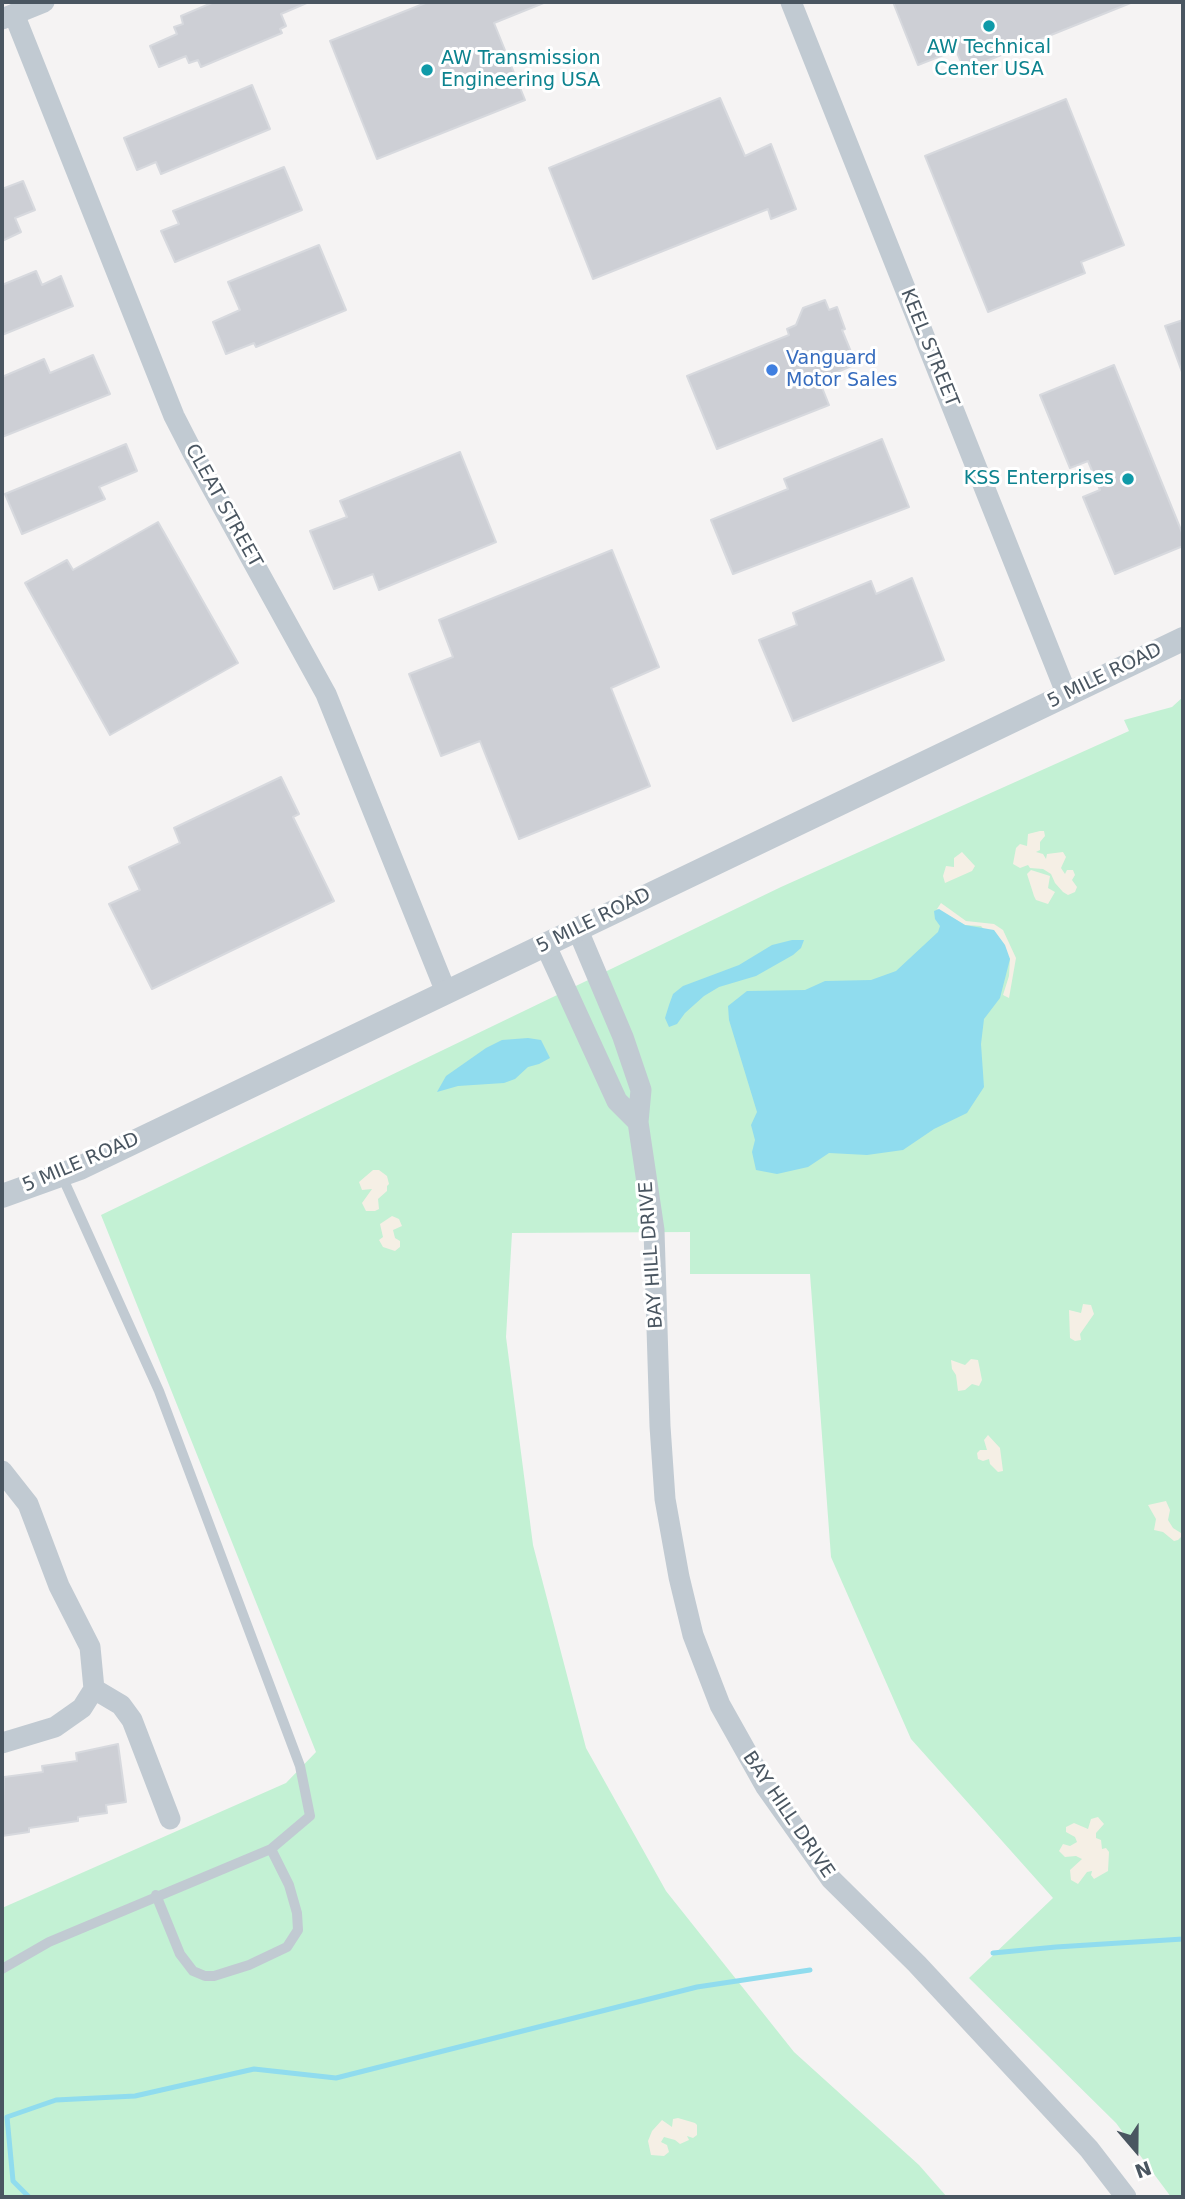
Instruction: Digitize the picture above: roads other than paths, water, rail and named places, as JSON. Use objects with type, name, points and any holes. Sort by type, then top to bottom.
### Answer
[{"type":"street","points":[[8,17],[44,2]]},
{"type":"street","name":"KEEL STREET","points":[[791,2],[1067,695]]},
{"type":"street","name":"CLEAT STREET","points":[[8,17],[174,416],[326,694],[446,992]]},
{"type":"street","name":"5 MILE ROAD","points":[[2,1196],[80,1168],[1183,639]]},
{"type":"street","name":"BAY HILL DRIVE","points":[[578,929],[623,1037],[641,1090],[638,1122],[654,1230],[660,1426],[666,1499],[679,1577],[693,1635],[720,1705],[766,1787],[831,1879],[917,1965],[1089,2149],[1126,2197]]},
{"type":"street","points":[[545,944],[617,1101],[638,1122]]},
{"type":"street","points":[[2,1471],[28,1504],[59,1586],[90,1647],[94,1689],[82,1708],[55,1727],[2,1743]]},
{"type":"street","points":[[94,1689],[121,1705],[132,1720],[170,1818]]},
{"type":"lane","points":[[2,1969],[48,1942],[271,1849],[310,1816],[300,1766],[159,1391],[61,1174]]},
{"type":"lane","points":[[156,1895],[180,1954],[193,1971],[214,1976],[249,1965],[287,1947],[298,1930],[297,1913],[289,1885],[271,1849]]},
{"type":"water","points":[[939,909],[965,925],[994,930],[1005,945],[1010,959],[1000,998],[984,1019],[981,1044],[984,1087],[967,1113],[934,1129],[903,1150],[867,1155],[829,1153],[808,1167],[777,1174],[756,1170],[752,1152],[755,1140],[751,1125],[757,1112],[729,1020],[728,1006],[747,991],[805,990],[825,981],[871,980],[896,971],[938,932],[940,926],[934,911]]},
{"type":"water","points":[[804,940],[801,948],[793,955],[756,976],[719,987],[704,996],[677,1024],[669,1027],[665,1018],[669,1005],[673,994],[683,986],[739,965],[772,945]]},
{"type":"water","points":[[502,1040],[541,1040],[550,1058],[528,1067],[515,1079],[504,1083],[458,1086],[437,1092],[446,1076],[486,1048]]},
{"type":"waterway","points":[[993,1953],[1183,1939]]},
{"type":"waterway","points":[[29,2197],[13,2181],[7,2117],[56,2100],[135,2096],[254,2069],[336,2078],[697,1987],[810,1970]]},
{"type":"place","name":"AW Technical Center USA","points":[[989,26]]},
{"type":"place","name":"AW Transmission Engineering USA","points":[[427,70]]},
{"type":"place","name":"Vanguard Motor Sales","points":[[772,370]]},
{"type":"place","name":"KSS Enterprises","points":[[1128,479]]}]
